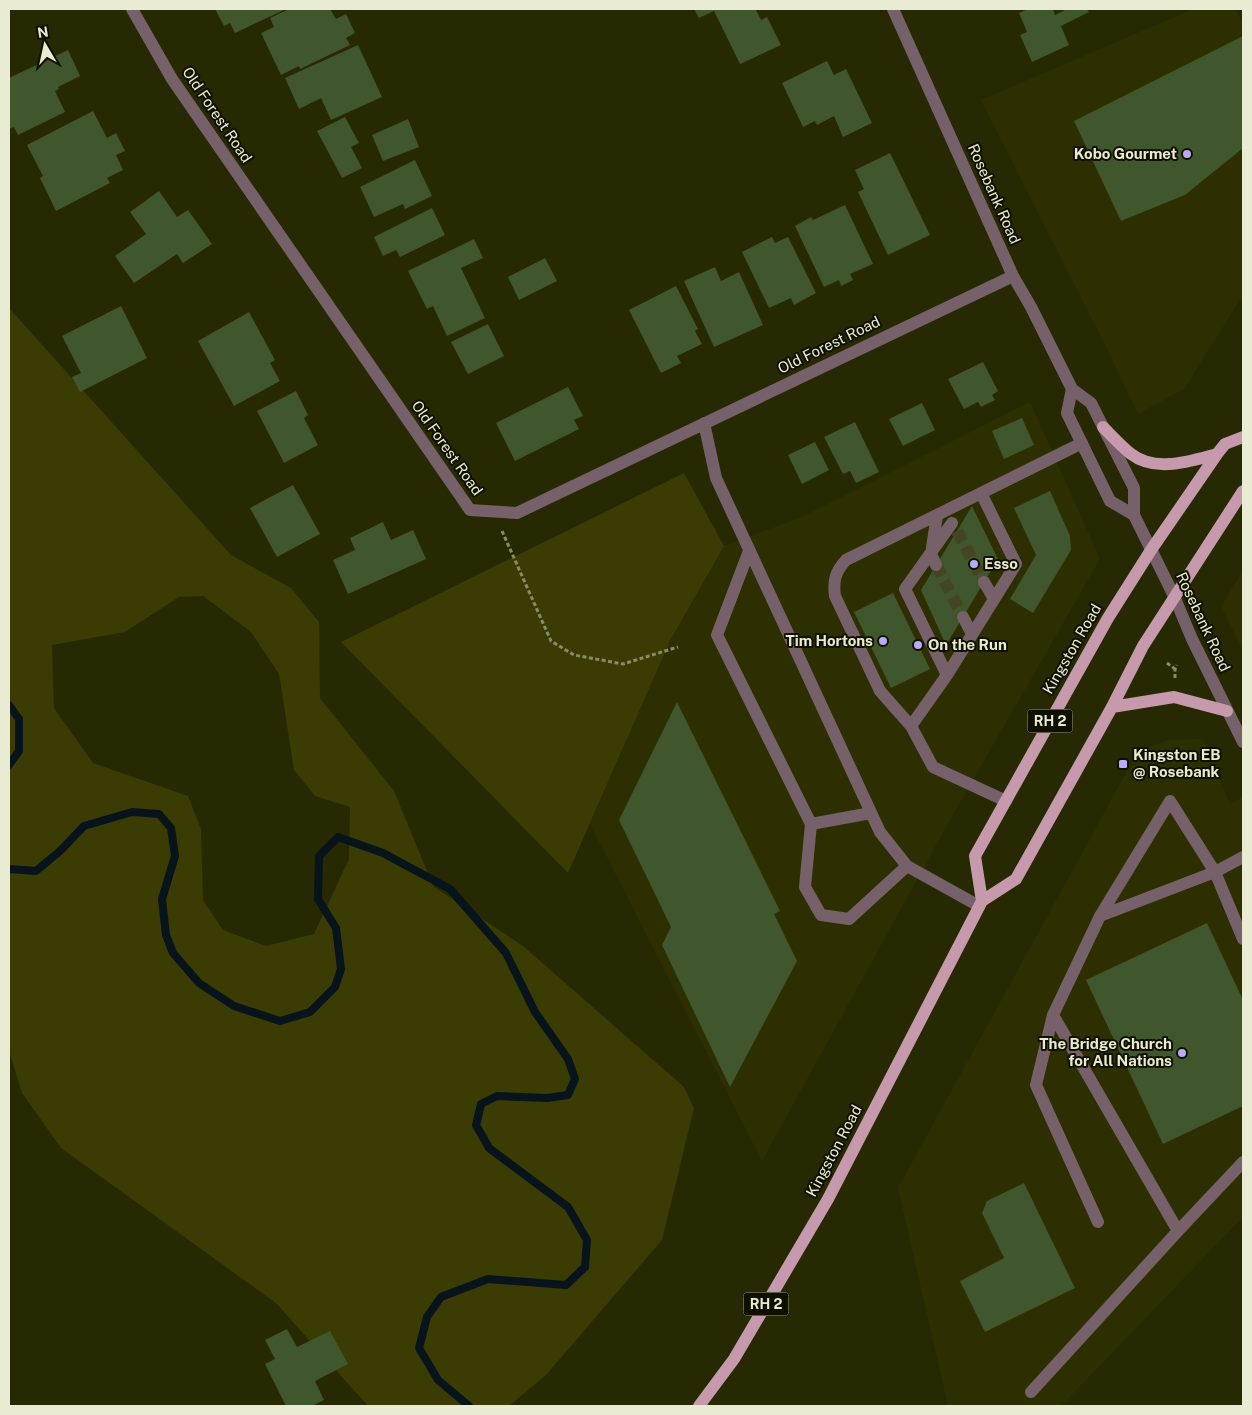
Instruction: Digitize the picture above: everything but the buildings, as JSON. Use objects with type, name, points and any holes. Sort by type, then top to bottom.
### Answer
[{"type":"main road","points":[[1103,427],[1132,455],[1144,461],[1164,465],[1217,454]]},
{"type":"main road","name":"Kingston Road","points":[[981,904],[975,856],[1108,618],[1151,550],[1217,454],[1225,444],[1243,437]]},
{"type":"main road","name":"Kingston Road","points":[[700,1406],[734,1359],[828,1199],[981,904],[1016,879],[1112,707],[1143,646],[1243,491]]},
{"type":"main road","points":[[1112,707],[1174,697],[1227,711]]},
{"type":"street","name":"Old Forest Road","points":[[132,9],[172,79],[470,510],[518,512],[1013,276]]},
{"type":"street","name":"Rosebank Road","points":[[893,9],[1013,276],[1031,307],[1072,389],[1091,403],[1134,488],[1134,515],[1243,742]]},
{"type":"street","points":[[1072,389],[1067,413],[1110,501],[1134,515]]},
{"type":"street","points":[[704,423],[716,478],[880,832],[907,866],[981,904]]},
{"type":"street","points":[[1006,801],[933,767],[911,726],[880,690],[835,596],[834,576],[846,560],[1082,443]]},
{"type":"street","points":[[911,726],[947,675],[1016,564],[981,493]]},
{"type":"street","points":[[941,513],[955,527],[933,559],[905,590],[947,675]]},
{"type":"street","points":[[933,559],[941,513]]},
{"type":"street","points":[[750,551],[717,635],[811,824],[805,887],[821,915],[849,919],[907,866]]},
{"type":"street","points":[[984,582],[994,598]]},
{"type":"street","points":[[963,616],[972,634]]},
{"type":"street","points":[[1098,1222],[1036,1085],[1053,1014],[1100,916],[1170,801],[1215,872],[1243,939]]},
{"type":"street","points":[[811,824],[871,812]]},
{"type":"street","points":[[1100,916],[1215,872],[1243,857]]},
{"type":"street","points":[[1053,1014],[1178,1231]]},
{"type":"street","points":[[1032,1392],[1243,1162]]},
{"type":"path","points":[[501,530],[551,640],[574,654],[623,664],[678,647]]},
{"type":"path","points":[[1167,663],[1175,669],[1177,665]]},
{"type":"shaded area","points":[[1193,9],[1234,9],[1243,21],[1243,295],[1184,389],[1138,414],[981,100]]},
{"type":"shaded area","points":[[9,308],[231,555],[291,588],[319,622],[320,698],[394,791],[433,886],[523,946],[684,1087],[694,1108],[662,1240],[546,1375],[509,1406],[368,1406],[276,1303],[61,1148],[22,1093],[9,1051]],"holes":[[[203,596],[251,632],[279,674],[294,770],[315,796],[350,807],[349,859],[314,934],[266,946],[223,930],[203,900],[201,829],[188,796],[93,763],[54,708],[52,645],[125,632],[179,597]]]},
{"type":"shaded area","points":[[1030,402],[1100,559],[950,820],[762,1161],[590,824],[671,639],[724,546],[804,516]]},
{"type":"shaded area","points":[[684,473],[724,546],[671,639],[568,873],[341,642]]},
{"type":"shaded area","points":[[1243,571],[1243,651],[1221,606]]},
{"type":"shaded area","points":[[1203,739],[1230,804],[1243,797],[1243,1217],[1061,1406],[948,1406],[898,1188],[1138,751],[1168,740]]},
{"type":"waterway","points":[[9,705],[19,719],[19,751],[9,765]]},
{"type":"waterway","points":[[9,869],[36,871],[60,851],[84,826],[132,812],[159,814],[171,828],[175,856],[162,899],[166,935],[173,953],[199,983],[234,1006],[280,1021],[310,1012],[335,987],[341,969],[336,928],[318,899],[319,856],[338,837],[383,853],[450,889],[506,953],[535,1012],[568,1059],[575,1079],[568,1095],[547,1098],[497,1096],[481,1104],[476,1125],[489,1148],[568,1207],[587,1240],[585,1267],[566,1285],[488,1279],[441,1297],[427,1317],[419,1348],[438,1380],[469,1406]]},
{"type":"tunnel","points":[[957,531],[984,582]]},
{"type":"tunnel","points":[[936,565],[963,617]]},
{"type":"place","name":"Kobo Gourmet","points":[[1187,154]]},
{"type":"place","name":"Esso","points":[[974,564]]},
{"type":"place","name":"Tim Hortons","points":[[883,641]]},
{"type":"place","name":"On the Run","points":[[918,645]]},
{"type":"place","name":"Kingston EB @ Rosebank","points":[[1123,764]]},
{"type":"place","name":"The Bridge Church for All Nations","points":[[1182,1053]]}]
